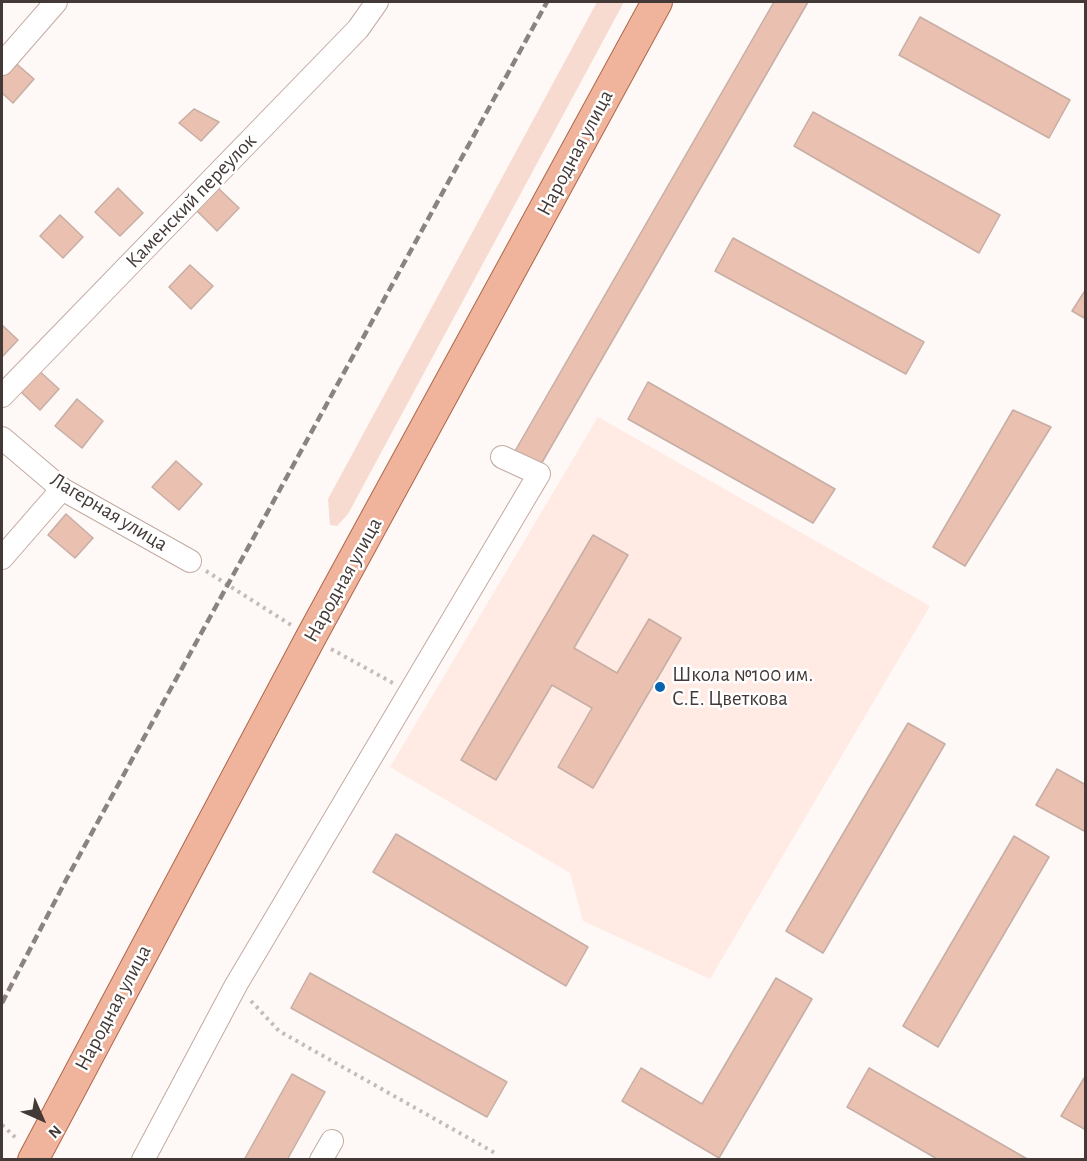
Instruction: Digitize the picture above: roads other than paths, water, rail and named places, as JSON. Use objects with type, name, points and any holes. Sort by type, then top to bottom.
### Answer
[{"type":"main road","name":"Народная улица","points":[[33,1160],[311,637],[657,2]]},
{"type":"street","points":[[2,64],[56,2]]},
{"type":"street","name":"Каменский переулок","points":[[2,396],[358,29],[377,2]]},
{"type":"street","name":"Лагерная улица","points":[[2,438],[62,489],[190,561]]},
{"type":"street","points":[[143,1160],[236,985],[539,474],[502,457]]},
{"type":"street","points":[[2,558],[62,489]]},
{"type":"railway","points":[[2,1003],[66,880],[547,2]]},
{"type":"place","name":"Школа №100 им. С.Е. Цветкова","points":[[660,687]]}]
